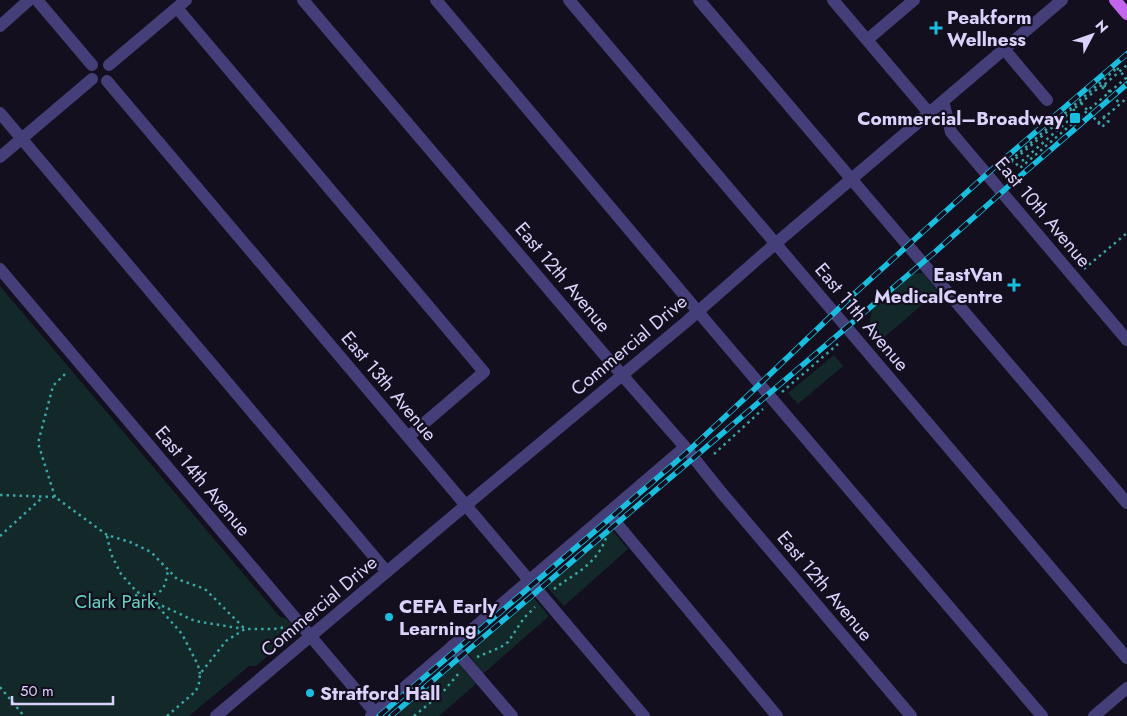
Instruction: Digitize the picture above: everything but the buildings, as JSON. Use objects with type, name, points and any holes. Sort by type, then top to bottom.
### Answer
[{"type":"main road","points":[[1115,0],[1127,14]]},
{"type":"street","points":[[0,26],[29,0]]},
{"type":"street","points":[[37,0],[92,65]]},
{"type":"street","name":"East 12th Avenue","points":[[303,0],[685,447],[911,716]]},
{"type":"street","points":[[436,0],[698,312],[1042,716]]},
{"type":"street","name":"East 11th Avenue","points":[[568,0],[1127,658]]},
{"type":"street","points":[[699,0],[1127,503]]},
{"type":"street","points":[[833,0],[929,113]]},
{"type":"street","points":[[867,40],[914,0]]},
{"type":"street","name":"Commercial Drive","points":[[216,716],[698,312],[851,178],[1062,0]]},
{"type":"street","points":[[109,65],[181,4],[484,372],[408,437]]},
{"type":"street","points":[[1004,49],[1047,100]]},
{"type":"street","points":[[101,61],[109,65],[111,74],[107,81],[99,83],[92,79],[90,72],[92,65],[101,61]]},
{"type":"street","points":[[0,157],[92,79]]},
{"type":"street","name":"East 13th Avenue","points":[[107,81],[644,716]]},
{"type":"street","name":"East 10th Avenue","points":[[943,101],[950,132],[1127,340]]},
{"type":"street","points":[[0,113],[388,572]]},
{"type":"street","name":"East 14th Avenue","points":[[0,270],[374,715]]},
{"type":"street","points":[[374,715],[452,646],[609,515],[685,447]]},
{"type":"street","points":[[609,515],[777,716]]},
{"type":"street","points":[[452,646],[512,716]]},
{"type":"street","points":[[1094,716],[1127,688]]},
{"type":"path","points":[[1104,88],[1127,65]]},
{"type":"path","points":[[1117,68],[1126,78],[1080,117],[1020,168],[1012,159],[1117,68]]},
{"type":"path","points":[[1119,72],[1127,81]]},
{"type":"path","points":[[1000,172],[1103,84],[1104,88],[1120,104]]},
{"type":"path","points":[[1081,103],[1102,127],[1109,122],[1104,117],[1127,97]]},
{"type":"path","points":[[1098,123],[1127,97]]},
{"type":"path","points":[[1072,108],[1080,117]]},
{"type":"path","points":[[1022,161],[1068,121],[1065,116]]},
{"type":"path","points":[[1037,137],[1046,147]]},
{"type":"path","points":[[1018,156],[1022,161],[1025,164],[1033,157],[1030,154],[1018,165]]},
{"type":"path","points":[[1083,270],[1126,235],[1127,239]]},
{"type":"path","points":[[55,497],[38,443],[53,386],[67,372]]},
{"type":"path","points":[[0,495],[55,497],[107,535],[130,542],[151,552],[177,579],[205,589],[245,629]]},
{"type":"path","points":[[0,536],[44,496]]},
{"type":"path","points":[[544,598],[593,560],[607,537],[609,515]]},
{"type":"path","points":[[107,535],[111,554],[121,574],[136,591],[154,602],[195,621],[245,629],[274,629],[290,625]]},
{"type":"path","points":[[145,596],[158,594],[165,586],[168,570]]},
{"type":"path","points":[[126,604],[140,593]]},
{"type":"path","points":[[154,602],[182,634],[198,665],[200,674],[196,691],[167,716]]},
{"type":"path","points":[[200,674],[226,641],[245,629]]},
{"type":"path","points":[[0,687],[24,716]]},
{"type":"green space","points":[[923,273],[938,291],[881,340],[869,325],[872,309],[912,274]]},
{"type":"green space","name":"Clark Park","points":[[0,286],[280,617],[287,619],[291,624],[292,631],[289,637],[256,666],[249,666],[189,716],[0,716]]},
{"type":"green space","points":[[834,355],[843,366],[798,404],[788,393]]},
{"type":"green space","points":[[611,529],[628,549],[564,606],[546,586]]},
{"type":"green space","points":[[533,597],[549,616],[483,674],[468,653]]},
{"type":"green space","points":[[457,661],[476,684],[439,716],[401,716],[398,712]]},
{"type":"railway","points":[[379,716],[684,455],[854,294],[997,165],[1127,54]]},
{"type":"railway","points":[[391,716],[935,252],[1127,84]]},
{"type":"place","name":"Peakform Wellness","points":[[936,28]]},
{"type":"place","name":"Commercial–Broadway","points":[[1075,118]]},
{"type":"place","name":"EastVan MedicalCentre","points":[[1014,285]]},
{"type":"place","name":"CEFA Early Learning","points":[[389,617]]},
{"type":"place","name":"Stratford Hall","points":[[310,693]]}]
